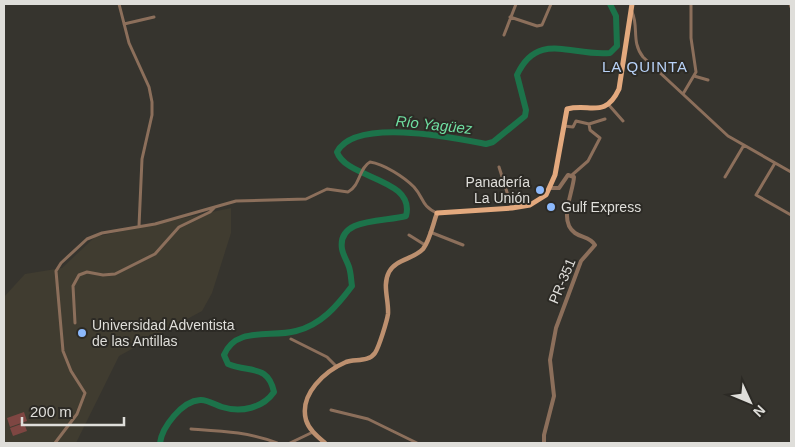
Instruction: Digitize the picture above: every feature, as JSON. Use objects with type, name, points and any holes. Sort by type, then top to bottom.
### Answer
[{"type":"main road","points":[[325,443],[313,432],[306,419],[306,399],[312,388],[337,367],[349,361],[368,358],[374,354],[388,315],[386,286],[388,273],[394,265],[416,254],[425,245],[436,213],[512,208],[539,201],[551,188],[562,125],[567,109],[598,109],[608,104],[618,89],[632,4]]},
{"type":"street","points":[[119,4],[129,43],[149,87],[152,102],[142,159],[140,226]]},
{"type":"street","points":[[504,35],[516,4]]},
{"type":"street","points":[[510,17],[538,26],[542,24],[551,4]]},
{"type":"street","points":[[683,94],[694,76],[695,66],[691,38],[691,4]]},
{"type":"street","points":[[790,4],[791,8]]},
{"type":"street","points":[[631,11],[635,23],[634,34],[638,52],[728,136],[791,172]]},
{"type":"street","points":[[124,24],[154,17]]},
{"type":"street","points":[[694,76],[708,80]]},
{"type":"street","points":[[608,104],[622,121]]},
{"type":"street","points":[[562,125],[573,127],[576,121],[589,124],[605,119]]},
{"type":"street","points":[[551,188],[559,188],[565,176],[572,175],[588,161],[600,138],[590,130],[589,124]]},
{"type":"street","points":[[725,177],[744,145]]},
{"type":"street","points":[[55,443],[77,414],[85,393],[71,371],[63,351],[57,268],[90,237],[236,201],[306,199],[327,189],[348,192],[354,188],[365,166],[370,162],[374,162],[406,180],[415,188],[427,208],[436,213]]},
{"type":"street","points":[[775,163],[756,195],[791,215]]},
{"type":"street","points":[[499,167],[512,208]]},
{"type":"street","name":"PR-351","points":[[544,443],[544,435],[554,396],[550,360],[556,328],[581,261],[595,245],[591,240],[573,232],[566,218],[574,180],[572,175]]},
{"type":"street","points":[[75,323],[73,286],[79,275],[87,272],[103,275],[115,274],[156,254],[180,227],[210,212],[215,206]]},
{"type":"street","points":[[430,232],[463,245]]},
{"type":"street","points":[[408,235],[425,245]]},
{"type":"street","points":[[291,339],[327,356],[337,367]]},
{"type":"street","points":[[331,410],[368,419],[417,443]]},
{"type":"street","points":[[191,429],[229,431],[277,443]]},
{"type":"street","points":[[290,443],[313,432]]},
{"type":"shaded area","name":"Universidad Adventista de las Antillas","points":[[231,208],[231,233],[212,293],[202,311],[119,356],[76,443],[4,443],[4,297],[25,274],[62,268],[95,237]]},
{"type":"shaded area","points":[[24,412],[27,421],[10,427],[7,418]]},
{"type":"shaded area","points":[[24,423],[27,431],[13,436],[10,428]]},
{"type":"waterway","name":"Río Yagüez","points":[[160,443],[165,430],[174,416],[193,401],[208,401],[229,409],[251,408],[264,402],[274,392],[271,383],[263,373],[228,364],[224,355],[229,346],[245,337],[296,331],[313,324],[328,314],[352,286],[350,269],[342,249],[342,239],[347,231],[364,223],[406,216],[406,203],[401,194],[391,186],[353,168],[343,161],[337,152],[347,141],[364,135],[407,133],[486,144],[493,142],[525,116],[526,110],[517,75],[525,61],[535,53],[546,49],[610,53],[617,46],[616,16],[610,4]]},
{"type":"place","name":"Panadería La Unión","points":[[540,190]]},
{"type":"place","name":"Gulf Express","points":[[551,207]]},
{"type":"place","name":"Universidad Adventista de las Antillas","points":[[82,333]]},
{"type":"district","name":"LA QUINTA","points":[[645,67]]}]
